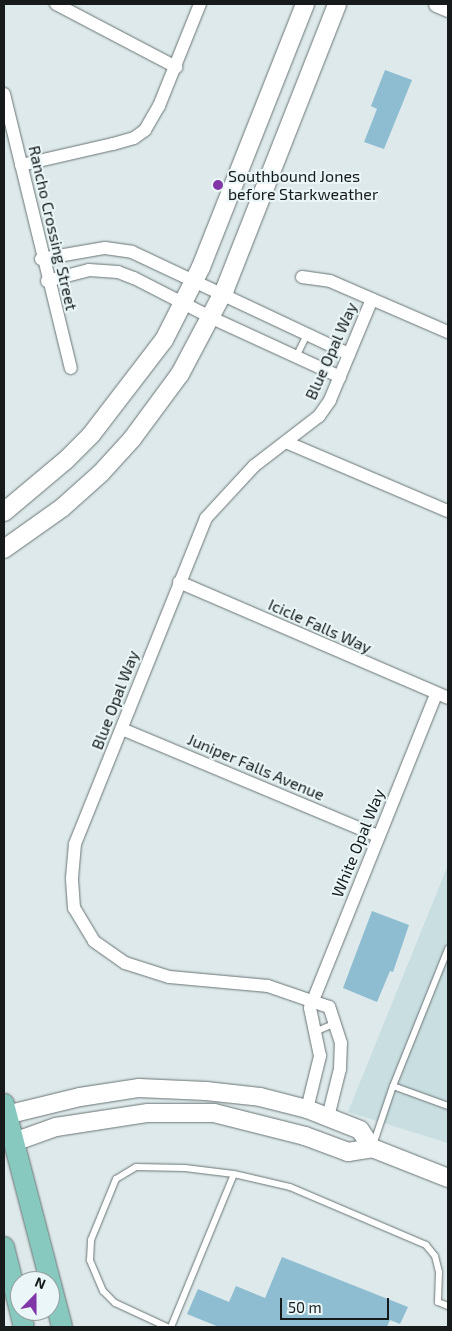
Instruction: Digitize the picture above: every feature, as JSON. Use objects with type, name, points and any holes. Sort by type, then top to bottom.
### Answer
[{"type":"main road","points":[[4,512],[66,460],[90,435],[146,367],[184,303],[305,4]]},
{"type":"main road","points":[[4,549],[63,507],[132,440],[180,374],[212,318],[222,295],[337,4]]},
{"type":"main road","points":[[62,1327],[9,1143],[5,1112],[80,1097],[139,1088],[242,1095],[307,1110],[360,1130],[372,1148]]},
{"type":"main road","points":[[9,1143],[56,1127],[148,1113],[214,1113],[246,1119],[348,1152],[372,1148],[448,1178]]},
{"type":"main road","points":[[4,1247],[24,1327]]},
{"type":"street","points":[[56,4],[176,67]]},
{"type":"street","points":[[21,165],[113,144],[134,138],[145,130],[153,121],[200,4]]},
{"type":"street","points":[[436,4],[448,9]]},
{"type":"street","name":"Rancho Crossing Street","points":[[4,94],[41,259],[71,368]]},
{"type":"street","points":[[47,281],[105,248],[132,252],[349,354]]},
{"type":"street","points":[[41,259],[81,261],[126,275],[212,318],[340,377]]},
{"type":"street","points":[[302,277],[330,281],[448,332]]},
{"type":"street","name":"Blue Opal Way","points":[[328,1117],[340,1070],[341,1043],[337,1023],[329,1007],[320,1001],[312,1004],[295,993],[268,986],[146,972],[125,963],[94,941],[74,908],[75,844],[206,518],[254,466],[319,416],[340,377],[372,299]]},
{"type":"street","points":[[286,442],[448,511]]},
{"type":"street","name":"Icicle Falls Way","points":[[180,582],[442,696]]},
{"type":"street","name":"White Opal Way","points":[[312,1004],[378,836],[442,696]]},
{"type":"street","name":"Juniper Falls Avenue","points":[[122,729],[378,836]]},
{"type":"street","points":[[307,1110],[320,1056],[317,1031],[311,1017],[312,1004]]},
{"type":"lane","points":[[296,357],[306,334]]},
{"type":"lane","points":[[372,1148],[393,1086],[448,949]]},
{"type":"lane","points":[[317,1031],[337,1023]]},
{"type":"lane","points":[[393,1086],[448,1106]]},
{"type":"lane","points":[[234,1174],[169,1327],[115,1303],[104,1291],[90,1260],[91,1240],[116,1179],[136,1167],[184,1168],[234,1174],[290,1188],[426,1244],[435,1256],[439,1272],[438,1302],[448,1306]]},
{"type":"shaded area","points":[[448,865],[448,1143],[348,1112]]},
{"type":"building","points":[[385,70],[412,80],[384,149],[364,142],[377,109],[371,106]]},
{"type":"building","points":[[372,911],[409,925],[393,972],[390,971],[377,1002],[343,988]]},
{"type":"building","points":[[282,1257],[408,1307],[400,1324],[390,1320],[387,1327],[219,1327],[187,1314],[198,1289],[229,1302],[236,1286],[265,1298]]},
{"type":"place","name":"Southbound Jones before Starkweather","points":[[218,185]]}]
